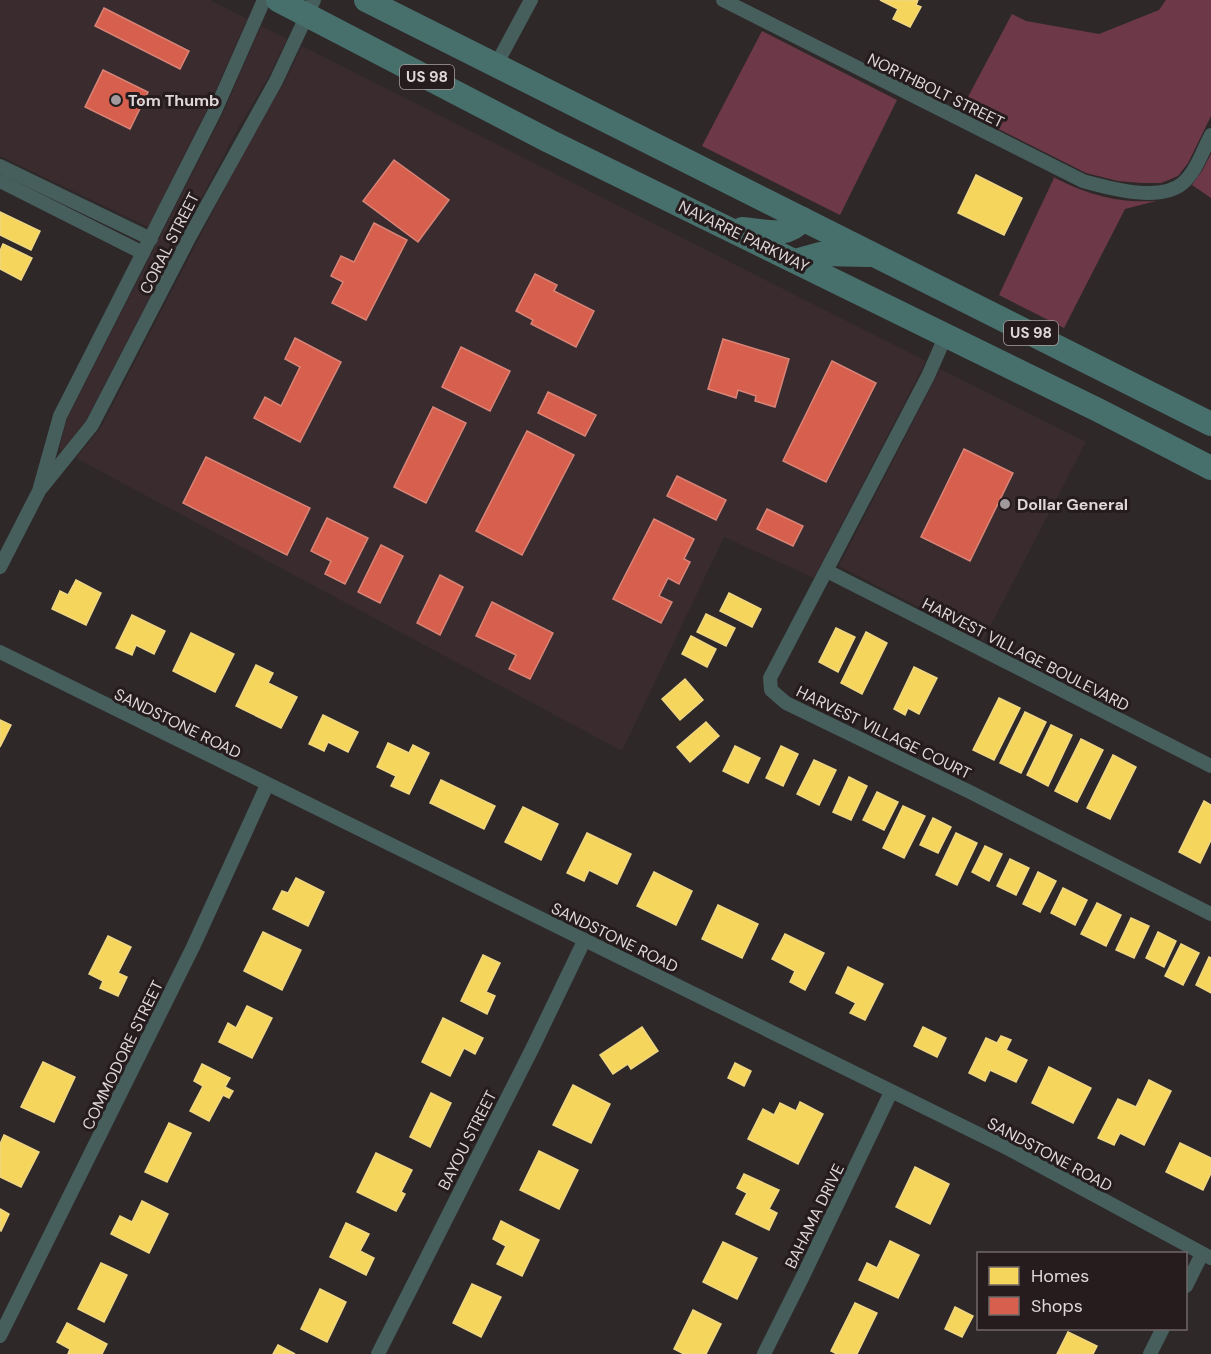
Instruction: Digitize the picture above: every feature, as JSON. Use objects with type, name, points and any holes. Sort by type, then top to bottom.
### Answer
[{"type":"highway","name":"NAVARRE PARKWAY","points":[[278,0],[311,8],[549,141],[946,335],[1211,468]]},
{"type":"highway","name":"US 98","points":[[366,0],[1211,424]]},
{"type":"highway","points":[[727,228],[784,233],[796,228],[803,219]]},
{"type":"highway","points":[[795,261],[820,254],[876,256]]},
{"type":"street","name":"CORAL STREET","points":[[0,567],[39,491],[60,416],[215,111],[264,0]]},
{"type":"street","points":[[496,65],[531,0]]},
{"type":"street","name":"NORTHBOLT STREET","points":[[723,0],[1083,181],[1116,190],[1140,193],[1161,192],[1182,184],[1195,168],[1211,135]]},
{"type":"street","name":"CORAL STREET","points":[[39,491],[92,425],[181,253],[276,81],[311,8]]},
{"type":"street","points":[[0,166],[151,239]]},
{"type":"street","points":[[0,181],[143,253]]},
{"type":"street","name":"HARVEST VILLAGE COURT","points":[[946,335],[928,376],[770,678],[770,685],[778,698],[1211,914]]},
{"type":"street","name":"HARVEST VILLAGE BOULEVARD","points":[[827,571],[1211,766]]},
{"type":"street","name":"SANDSTONE ROAD","points":[[0,652],[1009,1149],[1207,1256]]},
{"type":"street","name":"COMMODORE STREET","points":[[0,1336],[193,947],[267,785]]},
{"type":"street","name":"BAYOU STREET","points":[[378,1354],[584,941]]},
{"type":"street","name":"BAHAMA DRIVE","points":[[764,1354],[891,1092]]},
{"type":"street","points":[[1187,1283],[1207,1256]]},
{"type":"street","points":[[1150,1354],[1162,1330]]},
{"type":"shaded area","points":[[0,0],[210,0],[247,19],[208,108],[148,227],[0,156]]},
{"type":"shaded area","points":[[1166,0],[1211,0],[1211,116],[1188,163],[1178,176],[1161,183],[1142,183],[1118,181],[1086,173],[961,110],[1012,14],[1026,21],[1099,34],[1159,10]]},
{"type":"shaded area","points":[[261,26],[287,39],[86,420],[62,450],[59,448],[67,419],[222,115]]},
{"type":"shaded area","points":[[762,31],[897,100],[840,215],[702,146]]},
{"type":"shaded area","points":[[302,46],[926,361],[814,578],[724,537],[622,751],[76,458],[100,429],[251,138],[283,85]]},
{"type":"shaded area","points":[[1211,154],[1211,198],[1192,185]]},
{"type":"shaded area","points":[[1051,176],[1102,196],[1128,201],[1156,201],[1125,209],[1064,328],[999,295],[1054,178]]},
{"type":"shaded area","points":[[940,369],[1086,442],[983,640],[839,566]]},
{"type":"building: Homes","points":[[880,0],[918,0],[916,5],[921,7],[910,27],[893,19],[898,9]]},
{"type":"building: Homes","points":[[976,175],[1022,198],[1004,235],[958,213]]},
{"type":"building: Homes","points":[[0,212],[40,231],[31,250],[0,235]]},
{"type":"building: Homes","points":[[3,244],[32,258],[21,280],[0,269],[0,251]]},
{"type":"building: Homes","points":[[76,580],[101,593],[86,625],[52,609],[60,591],[68,595]]},
{"type":"building: Homes","points":[[729,593],[761,609],[752,627],[720,611]]},
{"type":"building: Homes","points":[[706,614],[735,628],[726,646],[697,632]]},
{"type":"building: Homes","points":[[132,615],[165,631],[154,654],[136,645],[132,655],[116,648]]},
{"type":"building: Homes","points":[[836,628],[855,637],[838,672],[819,662]]},
{"type":"building: Homes","points":[[866,632],[887,643],[862,694],[841,683]]},
{"type":"building: Homes","points":[[191,633],[234,654],[215,692],[173,671]]},
{"type":"building: Homes","points":[[691,636],[716,649],[707,667],[682,654]]},
{"type":"building: Homes","points":[[256,665],[273,673],[268,683],[297,697],[281,728],[236,706]]},
{"type":"building: Homes","points":[[914,667],[937,678],[919,714],[908,708],[905,715],[894,709]]},
{"type":"building: Homes","points":[[685,679],[703,700],[680,720],[662,699]]},
{"type":"building: Homes","points":[[999,698],[1020,708],[994,760],[973,750]]},
{"type":"building: Homes","points":[[1025,712],[1046,722],[1021,773],[1000,763]]},
{"type":"building: Homes","points":[[323,715],[358,732],[348,752],[328,742],[324,751],[309,744]]},
{"type":"building: Homes","points":[[0,720],[11,725],[0,747]]},
{"type":"building: Homes","points":[[706,722],[719,736],[690,762],[677,747]]},
{"type":"building: Homes","points":[[1051,725],[1072,735],[1048,786],[1027,775]]},
{"type":"building: Homes","points":[[1081,739],[1103,750],[1077,802],[1055,791]]},
{"type":"building: Homes","points":[[388,743],[409,753],[413,745],[429,753],[409,794],[391,786],[396,776],[377,767]]},
{"type":"building: Homes","points":[[735,746],[760,758],[748,783],[723,771]]},
{"type":"building: Homes","points":[[781,746],[798,754],[783,786],[766,778]]},
{"type":"building: Homes","points":[[1113,755],[1136,767],[1110,819],[1087,808]]},
{"type":"building: Homes","points":[[814,760],[836,770],[819,805],[797,794]]},
{"type":"building: Homes","points":[[849,777],[867,786],[851,820],[833,812]]},
{"type":"building: Homes","points":[[441,780],[495,806],[484,829],[430,803]]},
{"type":"building: Homes","points":[[877,792],[898,802],[884,830],[863,820]]},
{"type":"building: Homes","points":[[1204,801],[1211,805],[1211,840],[1200,863],[1179,852]]},
{"type":"building: Homes","points":[[903,806],[925,816],[904,858],[883,848]]},
{"type":"building: Homes","points":[[523,807],[558,824],[541,860],[505,842]]},
{"type":"building: Homes","points":[[933,818],[951,827],[938,853],[920,845]]},
{"type":"building: Homes","points":[[587,833],[631,854],[617,884],[589,870],[584,881],[567,873]]},
{"type":"building: Homes","points":[[956,833],[977,843],[957,885],[936,875]]},
{"type":"building: Homes","points":[[985,846],[1002,854],[989,881],[972,872]]},
{"type":"building: Homes","points":[[1010,859],[1029,868],[1016,895],[997,886]]},
{"type":"building: Homes","points":[[654,872],[692,891],[676,925],[637,906]]},
{"type":"building: Homes","points":[[1038,872],[1056,881],[1040,912],[1023,904]]},
{"type":"building: Homes","points":[[296,878],[324,892],[308,926],[273,909],[282,891],[288,893]]},
{"type":"building: Homes","points":[[1063,888],[1087,900],[1075,925],[1051,913]]},
{"type":"building: Homes","points":[[1097,903],[1121,915],[1106,946],[1081,934]]},
{"type":"building: Homes","points":[[718,905],[758,924],[742,958],[702,939]]},
{"type":"building: Homes","points":[[1131,918],[1149,926],[1134,958],[1116,950]]},
{"type":"building: Homes","points":[[263,932],[301,950],[282,990],[244,971]]},
{"type":"building: Homes","points":[[1158,932],[1176,941],[1164,967],[1146,958]]},
{"type":"building: Homes","points":[[785,934],[824,953],[805,990],[790,982],[795,971],[772,959]]},
{"type":"building: Homes","points":[[108,936],[131,947],[118,973],[127,977],[118,996],[100,988],[103,981],[89,974]]},
{"type":"building: Homes","points":[[1181,944],[1199,953],[1183,985],[1165,976]]},
{"type":"building: Homes","points":[[483,955],[500,963],[486,992],[495,996],[487,1014],[461,1001]]},
{"type":"building: Homes","points":[[1209,957],[1211,958],[1211,993],[1196,985]]},
{"type":"building: Homes","points":[[848,967],[883,984],[865,1020],[850,1013],[856,1003],[836,993]]},
{"type":"building: Homes","points":[[247,1006],[272,1018],[252,1058],[219,1042],[228,1023],[236,1028]]},
{"type":"building: Homes","points":[[443,1018],[483,1038],[475,1054],[464,1048],[450,1076],[422,1062]]},
{"type":"building: Homes","points":[[642,1027],[658,1051],[631,1069],[628,1064],[613,1074],[600,1055]]},
{"type":"building: Homes","points":[[923,1027],[946,1038],[937,1057],[914,1046]]},
{"type":"building: Homes","points":[[1001,1036],[1011,1040],[1006,1050],[1027,1060],[1016,1082],[990,1070],[985,1081],[969,1073],[986,1038],[997,1043]]},
{"type":"building: Homes","points":[[43,1062],[75,1077],[54,1122],[21,1107]]},
{"type":"building: Homes","points":[[735,1063],[751,1071],[744,1086],[728,1078]]},
{"type":"building: Homes","points":[[202,1064],[230,1078],[225,1087],[233,1091],[229,1098],[223,1095],[209,1121],[190,1111],[203,1086],[194,1081]]},
{"type":"building: Homes","points":[[1049,1067],[1091,1088],[1073,1123],[1032,1103]]},
{"type":"building: Homes","points":[[1149,1080],[1171,1091],[1144,1145],[1120,1133],[1114,1145],[1098,1138],[1118,1099],[1136,1107]]},
{"type":"building: Homes","points":[[573,1085],[610,1104],[591,1143],[553,1125]]},
{"type":"building: Homes","points":[[431,1093],[451,1103],[430,1147],[410,1137]]},
{"type":"building: Homes","points":[[800,1102],[823,1114],[798,1164],[748,1139],[763,1109],[774,1115],[780,1103],[796,1111]]},
{"type":"building: Homes","points":[[169,1123],[191,1133],[167,1182],[145,1172]]},
{"type":"building: Homes","points":[[4,1135],[39,1152],[21,1187],[0,1177],[0,1144]]},
{"type":"building: Homes","points":[[1180,1143],[1211,1158],[1211,1173],[1203,1190],[1166,1172]]},
{"type":"building: Homes","points":[[539,1151],[578,1170],[559,1209],[520,1190]]},
{"type":"building: Homes","points":[[376,1153],[412,1170],[401,1192],[405,1194],[396,1211],[357,1192]]},
{"type":"building: Homes","points":[[915,1167],[949,1184],[930,1224],[896,1207]]},
{"type":"building: Homes","points":[[744,1174],[779,1190],[769,1209],[777,1213],[769,1230],[736,1214],[747,1193],[737,1188]]},
{"type":"building: Homes","points":[[142,1201],[168,1214],[149,1253],[111,1234],[120,1216],[132,1222]]},
{"type":"building: Homes","points":[[0,1209],[9,1214],[1,1231],[0,1230]]},
{"type":"building: Homes","points":[[501,1221],[539,1240],[522,1276],[497,1264],[506,1246],[493,1239]]},
{"type":"building: Homes","points":[[346,1223],[369,1234],[360,1251],[374,1258],[366,1275],[330,1257]]},
{"type":"building: Homes","points":[[890,1241],[919,1255],[898,1298],[859,1280],[867,1263],[877,1268]]},
{"type":"building: Homes","points":[[723,1242],[757,1258],[737,1299],[703,1282]]},
{"type":"building: Homes","points":[[101,1263],[127,1275],[104,1322],[78,1309]]},
{"type":"building: Homes","points":[[472,1284],[501,1297],[481,1337],[453,1323]]},
{"type":"building: Homes","points":[[320,1289],[346,1302],[327,1342],[301,1329]]},
{"type":"building: Homes","points":[[855,1303],[877,1313],[857,1354],[837,1354],[831,1351]]},
{"type":"building: Homes","points":[[955,1307],[973,1316],[962,1337],[945,1329]]},
{"type":"building: Homes","points":[[693,1310],[721,1324],[706,1354],[684,1354],[674,1349]]},
{"type":"building: Homes","points":[[67,1323],[107,1344],[102,1354],[68,1354],[70,1349],[57,1342]]},
{"type":"building: Homes","points":[[1068,1332],[1097,1346],[1093,1354],[1057,1354]]},
{"type":"building: Homes","points":[[278,1345],[295,1354],[273,1354]]},
{"type":"building: Shops","points":[[104,8],[189,51],[180,69],[95,26]]},
{"type":"building: Shops","name":"Tom Thumb","points":[[103,70],[148,92],[130,129],[85,107]]},
{"type":"building: Shops","points":[[394,160],[449,200],[418,242],[363,201]]},
{"type":"building: Shops","points":[[374,223],[407,240],[366,320],[332,303],[343,282],[331,276],[341,256],[354,262]]},
{"type":"building: Shops","points":[[535,274],[557,285],[554,291],[594,311],[576,347],[531,324],[533,320],[516,311]]},
{"type":"building: Shops","points":[[295,338],[341,362],[300,442],[254,418],[265,397],[281,406],[300,367],[285,359]]},
{"type":"building: Shops","points":[[723,339],[789,359],[775,407],[755,401],[756,396],[738,390],[736,398],[708,389]]},
{"type":"building: Shops","points":[[461,347],[510,371],[490,411],[442,387]]},
{"type":"building: Shops","points":[[832,361],[876,383],[826,482],[783,461]]},
{"type":"building: Shops","points":[[548,392],[596,415],[585,436],[538,413]]},
{"type":"building: Shops","points":[[433,407],[466,423],[426,503],[394,487]]},
{"type":"building: Shops","points":[[527,431],[574,455],[522,555],[476,531]]},
{"type":"building: Shops","points":[[964,449],[1013,473],[970,561],[921,537]]},
{"type":"building: Shops","points":[[206,457],[310,508],[287,555],[183,503]]},
{"type":"building: Shops","points":[[677,476],[726,500],[716,520],[667,496]]},
{"type":"building: Shops","points":[[767,509],[803,526],[793,546],[757,529]]},
{"type":"building: Shops","points":[[327,518],[368,538],[345,584],[325,574],[331,561],[311,551]]},
{"type":"building: Shops","points":[[654,519],[694,539],[684,559],[690,562],[679,584],[668,578],[659,596],[672,602],[661,623],[613,599]]},
{"type":"building: Shops","points":[[381,545],[403,556],[380,603],[358,592]]},
{"type":"building: Shops","points":[[440,575],[463,587],[440,635],[417,623]]},
{"type":"building: Shops","points":[[492,602],[553,633],[530,679],[509,669],[516,655],[476,636]]},
{"type":"place","name":"Tom Thumb","points":[[116,100]]},
{"type":"place","name":"Dollar General","points":[[1005,504]]}]
